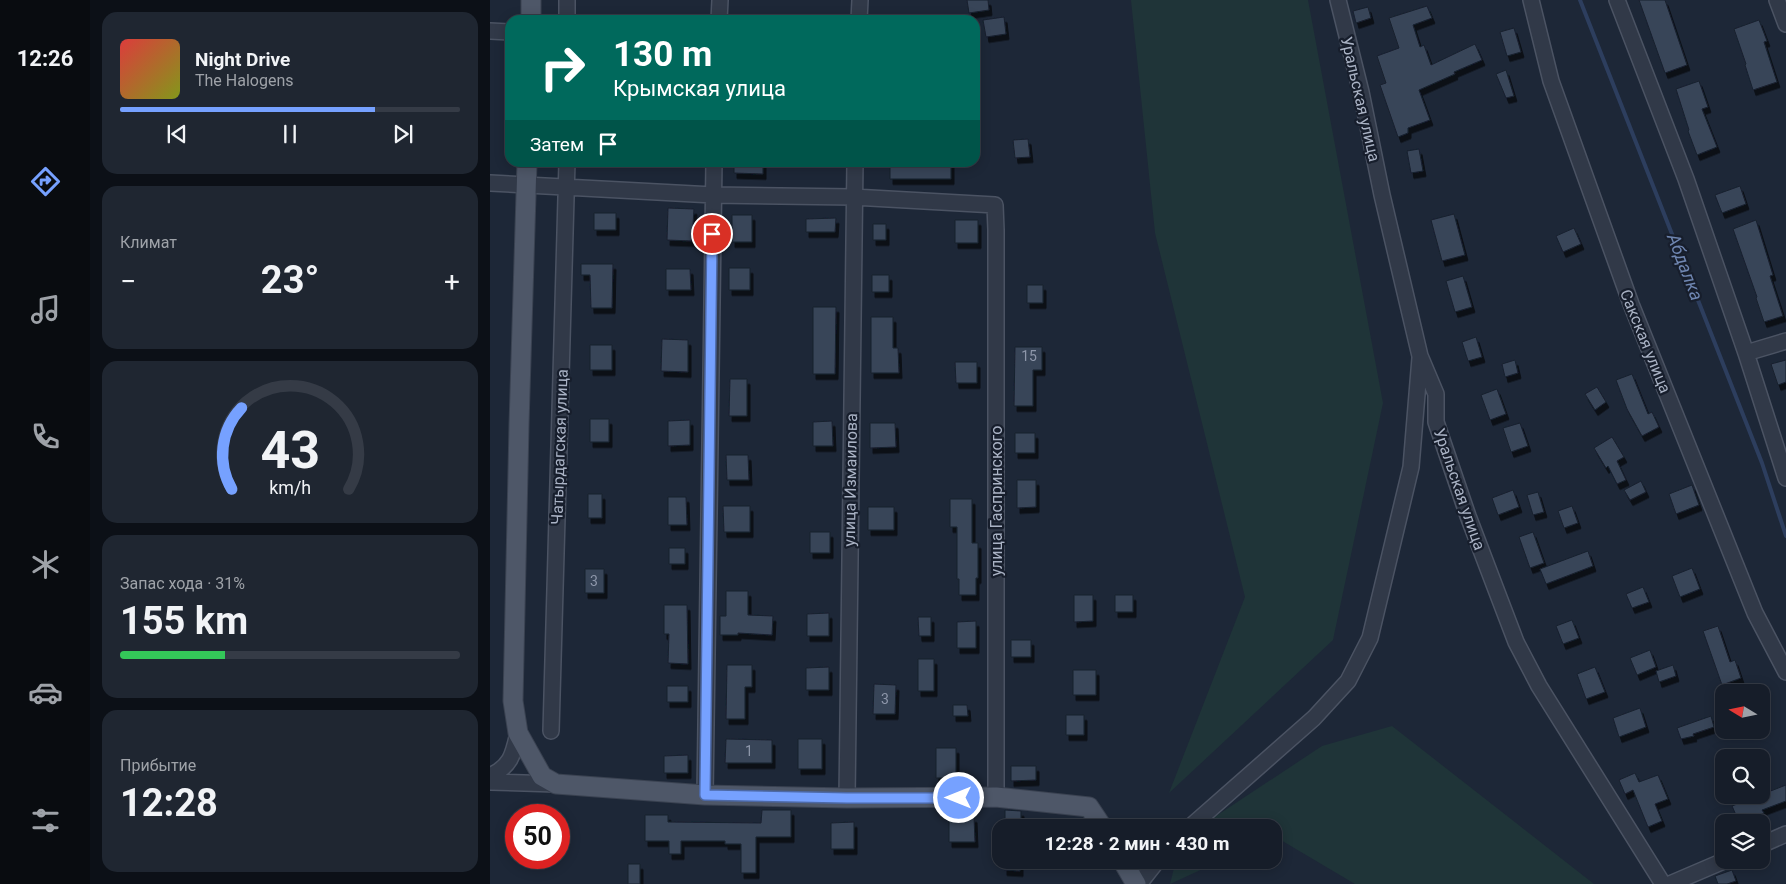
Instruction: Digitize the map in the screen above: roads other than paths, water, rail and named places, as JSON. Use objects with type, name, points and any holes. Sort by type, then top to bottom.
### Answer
[{"type":"main road","points":[[531,0],[531,15]]},
{"type":"main road","points":[[527,167],[513,701],[518,733],[549,780],[705,795],[847,798],[996,797],[1089,807],[1097,819]]},
{"type":"main road","points":[[1128,869],[1138,884]]},
{"type":"street","points":[[567,0],[567,15]]},
{"type":"street","points":[[719,15],[720,0]]},
{"type":"street","points":[[859,15],[860,0]]},
{"type":"street","name":"Уральская улица","points":[[1338,0],[1361,92],[1382,195],[1420,356],[1436,394],[1436,422],[1468,516],[1516,642],[1539,686],[1664,884]]},
{"type":"street","name":"Сакская улица","points":[[1531,0],[1552,81],[1630,304],[1755,613],[1786,672]]},
{"type":"street","points":[[1617,0],[1686,179],[1746,353],[1786,478]]},
{"type":"street","points":[[1778,0],[1786,24]]},
{"type":"street","points":[[490,31],[505,32]]},
{"type":"street","name":"Чатырдагская улица","points":[[551,731],[567,167]]},
{"type":"street","points":[[705,795],[714,167]]},
{"type":"street","name":"улица Измаилова","points":[[847,798],[854,167]]},
{"type":"street","points":[[490,182],[712,195],[854,197]]},
{"type":"street","name":"улица Гаспринского","points":[[854,197],[995,205],[996,797]]},
{"type":"street","points":[[1746,353],[1786,340]]},
{"type":"street","points":[[1199,819],[1314,718],[1348,681],[1370,638],[1410,467],[1420,356]]},
{"type":"street","points":[[490,776],[509,762],[514,754],[518,733]]},
{"type":"street","points":[[490,782],[549,780]]},
{"type":"street","points":[[1770,841],[1786,834]]},
{"type":"street","points":[[1670,884],[1715,865]]},
{"type":"street","points":[[1138,884],[1150,869]]},
{"type":"waterway","name":"Абдалка","points":[[1580,0],[1762,463],[1786,536]]}]
